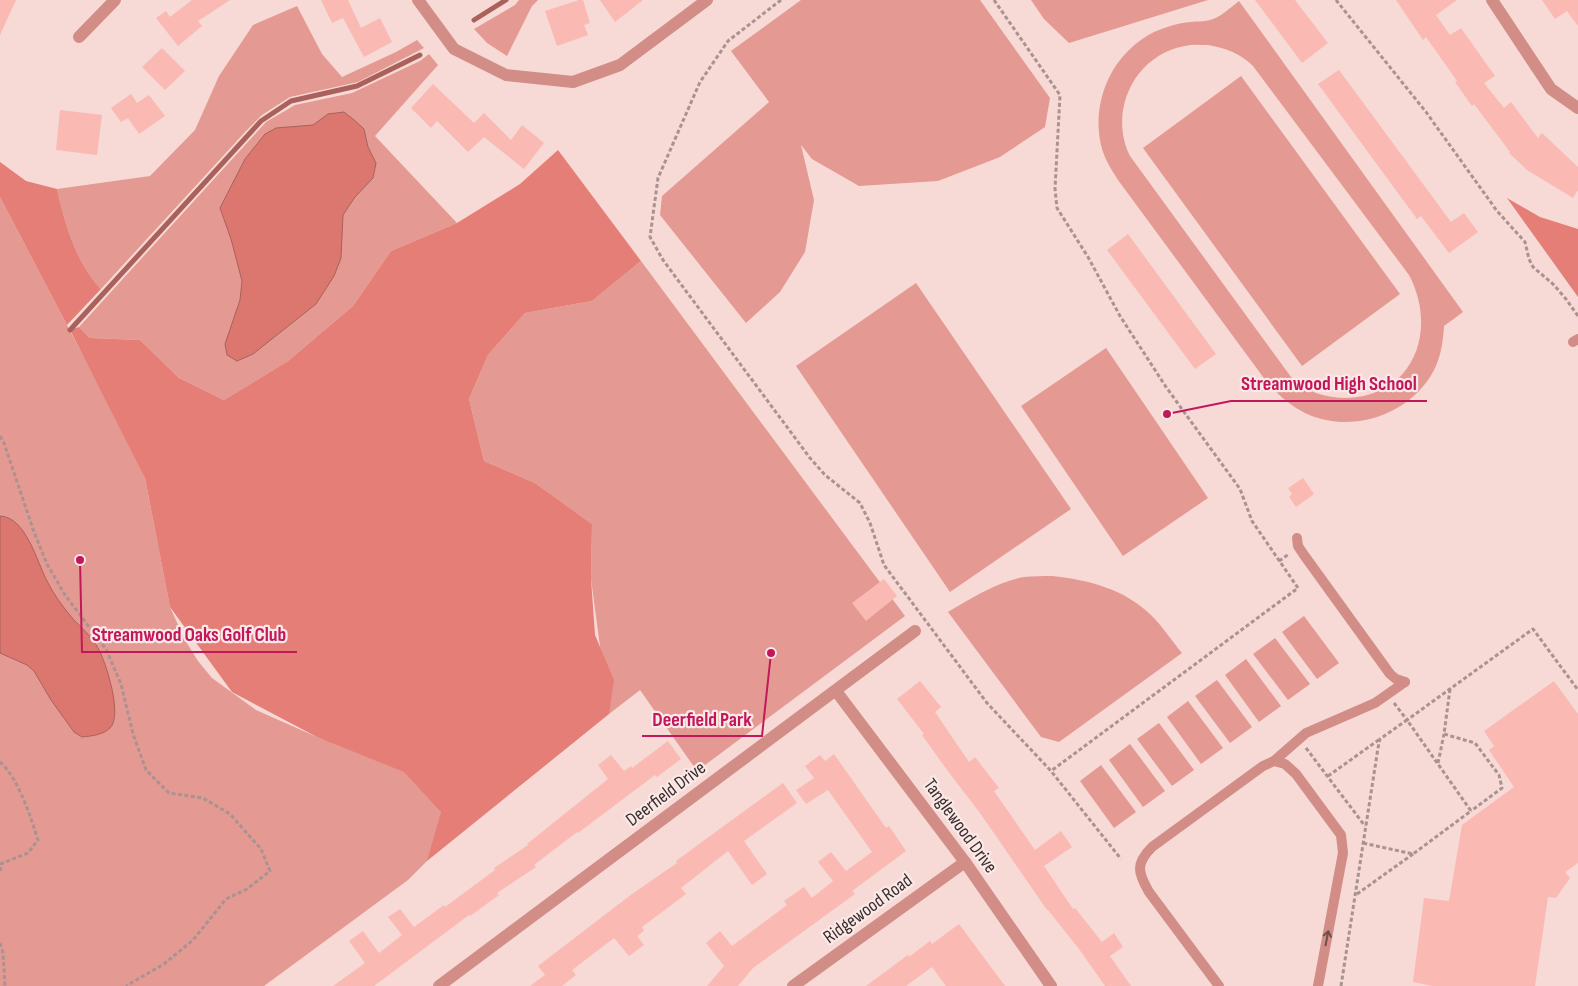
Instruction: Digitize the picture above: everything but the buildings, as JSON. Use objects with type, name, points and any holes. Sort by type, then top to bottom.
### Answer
[{"type":"street","points":[[79,37],[115,0]]},
{"type":"street","points":[[418,0],[454,49],[506,75],[573,82],[620,65],[707,0]]},
{"type":"street","points":[[1492,0],[1551,89],[1578,108]]},
{"type":"street","name":"Deerfield Drive","points":[[439,986],[915,631]]},
{"type":"street","name":"Tanglewood Drive","points":[[836,691],[965,862],[1051,986]]},
{"type":"street","name":"Ridgewood Road","points":[[793,986],[965,862]]},
{"type":"lane","points":[[1219,986],[1149,892],[1142,880],[1140,867],[1142,856],[1263,766],[1274,761],[1306,733],[1375,703],[1405,682],[1396,679],[1390,674],[1304,555],[1298,546],[1297,538]]},
{"type":"lane","points":[[1274,761],[1284,764],[1296,774],[1341,835],[1343,853],[1318,986]]},
{"type":"path","points":[[782,0],[728,41],[700,82],[658,178],[650,237],[663,260],[810,458],[825,475],[860,503],[870,523],[884,565],[987,703],[1051,771],[1121,859]]},
{"type":"path","points":[[994,0],[1060,95],[1055,189],[1058,208],[1088,257],[1120,316],[1166,387],[1240,489],[1252,522],[1298,588],[1051,771]]},
{"type":"path","points":[[1336,0],[1426,112],[1497,211],[1525,242],[1533,267],[1553,284],[1578,316]]},
{"type":"path","points":[[0,436],[34,532],[48,564],[64,595],[106,649],[121,684],[133,734],[146,770],[169,793],[203,798],[230,814],[261,849],[270,871],[247,890],[226,899],[192,940],[164,964],[126,986]]},
{"type":"path","points":[[1328,776],[1533,629],[1578,690]]},
{"type":"path","points":[[1438,764],[1450,689]]},
{"type":"path","points":[[1407,720],[1471,811]]},
{"type":"path","points":[[1356,894],[1502,788],[1499,776],[1475,743],[1444,734]]},
{"type":"path","points":[[1341,986],[1380,739]]},
{"type":"path","points":[[1311,754],[1366,827]]},
{"type":"path","points":[[0,762],[7,768],[30,812],[38,840],[28,854],[1,864],[0,871]]},
{"type":"path","points":[[1363,843],[1413,854]]},
{"type":"path","points":[[0,943],[3,953],[5,986]]},
{"type":"shaded area","points":[[519,0],[538,0],[532,6],[507,56],[487,43],[474,29],[515,5]]},
{"type":"shaded area","points":[[801,0],[980,0],[1050,98],[1045,127],[1000,157],[938,181],[859,186],[812,159],[801,145],[814,200],[805,252],[780,292],[746,323],[660,215],[662,196],[769,102],[731,51]]},
{"type":"shaded area","points":[[1031,0],[1208,0],[1069,43],[1044,19]]},
{"type":"shaded area","points":[[1239,1],[1463,312],[1444,326],[1439,359],[1430,377],[1419,391],[1391,412],[1374,418],[1339,422],[1322,419],[1300,410],[1273,389],[1118,180],[1102,150],[1099,112],[1102,95],[1116,65],[1127,52],[1139,41],[1154,32],[1177,24],[1214,19]],"holes":[[[1190,45],[1208,45],[1238,54],[1253,66],[1409,275],[1417,296],[1421,317],[1420,338],[1414,356],[1404,373],[1389,386],[1370,394],[1339,398],[1317,393],[1303,387],[1291,377],[1130,156],[1124,139],[1122,122],[1124,104],[1130,88],[1139,73],[1152,61],[1167,52]]]},
{"type":"shaded area","points":[[297,6],[322,54],[342,77],[417,40],[424,48],[358,82],[290,97],[262,115],[101,289],[92,279],[78,255],[68,229],[57,189],[150,176],[195,130],[219,76],[253,25]]},
{"type":"shaded area","points":[[429,54],[438,65],[375,136],[457,223],[391,251],[353,306],[288,361],[224,400],[179,378],[140,340],[90,338],[79,327],[266,122],[295,105],[352,93],[420,61]]},
{"type":"shaded area","points":[[1241,76],[1400,294],[1302,366],[1143,148]]},
{"type":"shaded area","points":[[344,112],[364,129],[368,147],[376,163],[373,178],[355,197],[343,215],[341,258],[334,276],[316,304],[253,354],[237,361],[227,355],[225,344],[240,300],[242,281],[231,239],[220,208],[245,159],[265,134],[276,128],[313,125],[328,114]]},
{"type":"shaded area","points":[[558,150],[641,261],[592,301],[525,313],[488,355],[469,399],[484,461],[535,483],[592,524],[591,579],[595,635],[614,680],[609,714],[427,861],[441,812],[404,772],[317,737],[232,692],[170,607],[145,478],[70,330],[79,327],[90,338],[140,340],[179,378],[224,400],[288,361],[353,306],[391,251],[457,223],[520,184]]},
{"type":"shaded area","points":[[0,162],[26,181],[57,189],[68,229],[78,255],[92,279],[101,289],[67,325],[0,197]]},
{"type":"shaded area","points":[[0,197],[134,453],[145,478],[170,607],[185,640],[198,661],[212,678],[256,710],[317,737],[385,760],[423,783],[441,812],[438,846],[427,861],[408,880],[264,986],[0,986]]},
{"type":"shaded area","points":[[1507,198],[1540,217],[1578,229],[1578,297]]},
{"type":"shaded area","points":[[641,261],[905,616],[697,771],[640,690],[609,714],[591,579],[592,524],[535,483],[484,461],[469,399],[488,355],[525,313],[592,301]]},
{"type":"shaded area","points":[[916,283],[1071,509],[950,592],[796,366]]},
{"type":"shaded area","points":[[1106,348],[1208,498],[1123,556],[1021,406]]},
{"type":"shaded area","points":[[0,516],[9,518],[24,532],[56,596],[98,648],[109,676],[115,712],[114,722],[104,732],[82,737],[74,732],[51,700],[34,671],[27,665],[0,653]]},
{"type":"shaded area","points":[[1052,576],[1093,583],[1130,599],[1152,616],[1182,653],[1059,742],[1041,737],[948,612],[985,591],[1014,579]]},
{"type":"shaded area","points":[[1304,616],[1339,663],[1317,679],[1282,632]]},
{"type":"shaded area","points":[[1275,638],[1310,684],[1288,700],[1253,654]]},
{"type":"shaded area","points":[[1246,659],[1281,706],[1259,722],[1225,675]]},
{"type":"shaded area","points":[[1217,680],[1252,727],[1230,743],[1195,696]]},
{"type":"shaded area","points":[[1188,701],[1223,748],[1201,764],[1167,717]]},
{"type":"shaded area","points":[[1159,723],[1194,770],[1172,786],[1137,739]]},
{"type":"shaded area","points":[[1130,744],[1165,791],[1143,807],[1109,760]]},
{"type":"shaded area","points":[[1101,765],[1136,812],[1114,828],[1080,781]]},
{"type":"waterway","points":[[474,20],[506,0]]},
{"type":"waterway","points":[[70,330],[261,121],[291,101],[357,86],[420,55]]},
{"type":"place","name":"Streamwood High School","points":[[1167,414]]},
{"type":"place","name":"Streamwood Oaks Golf Club","points":[[80,560]]},
{"type":"place","name":"Deerfield Park","points":[[771,653]]}]
